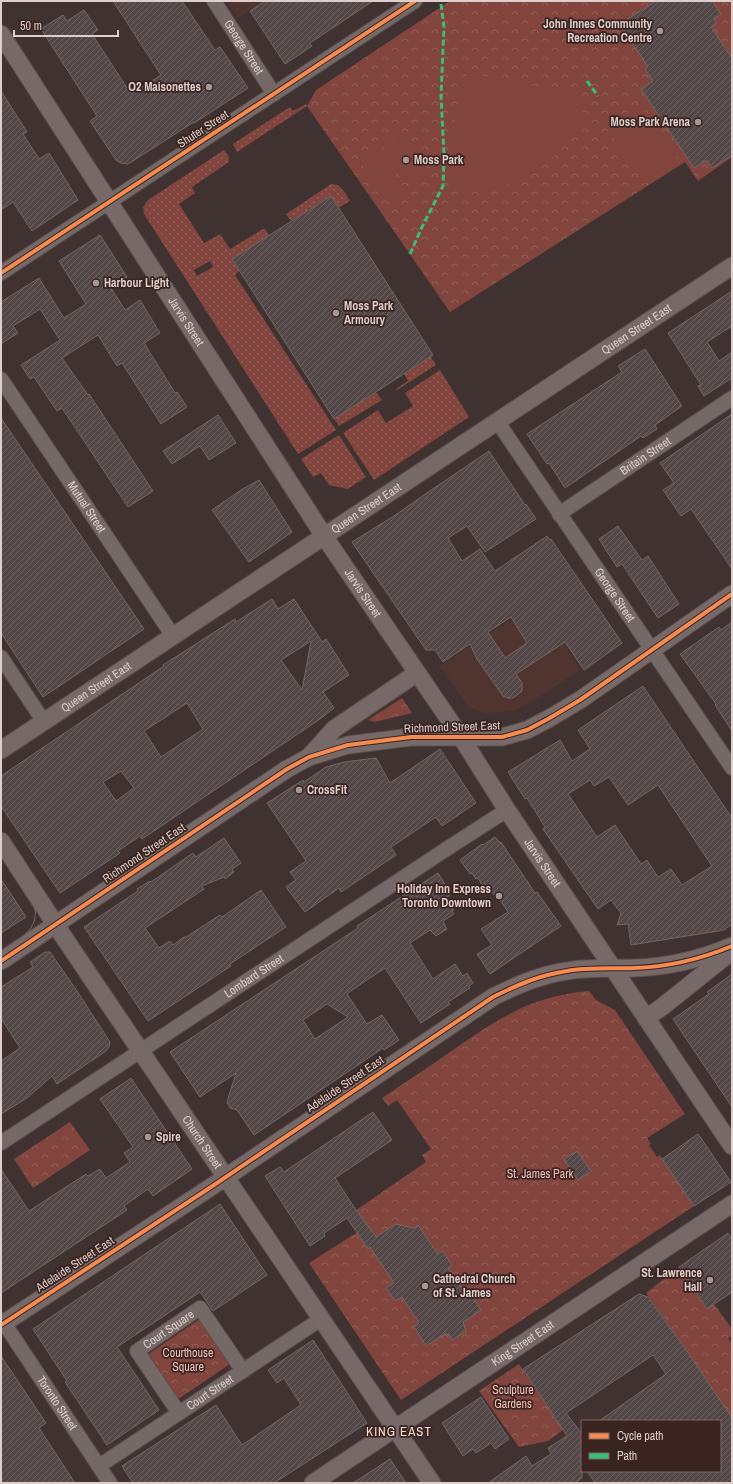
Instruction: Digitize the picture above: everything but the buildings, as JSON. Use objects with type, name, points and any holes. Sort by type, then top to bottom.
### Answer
[{"type":"main road","name":"Jarvis Street","points":[[1,34],[325,536],[461,737],[507,810],[732,1146]]},
{"type":"main road","name":"Queen Street East","points":[[1,750],[732,266]]},
{"type":"main road","name":"Richmond Street East","points":[[1,960],[287,769],[309,757],[348,745],[375,741],[411,737],[502,737],[527,730],[567,708],[732,594]]},
{"type":"main road","points":[[309,757],[334,729],[417,673]]},
{"type":"main road","name":"Church Street","points":[[1,841],[432,1483]]},
{"type":"main road","name":"Adelaide Street East","points":[[3,1324],[493,997],[526,981],[545,975],[590,968],[636,968],[679,963],[699,959],[732,946]]},
{"type":"main road","points":[[646,1018],[732,952]]},
{"type":"main road","name":"King Street East","points":[[314,1483],[732,1204]]},
{"type":"street","name":"George Street","points":[[214,1],[274,94]]},
{"type":"street","name":"Shuter Street","points":[[1,273],[415,1]]},
{"type":"street","name":"Mutual Street","points":[[1,378],[173,636]]},
{"type":"street","name":"Britain Street","points":[[559,514],[732,398]]},
{"type":"street","name":"George Street","points":[[497,421],[732,768]]},
{"type":"street","points":[[1,657],[44,722]]},
{"type":"street","name":"Lombard Street","points":[[1,1143],[507,810]]},
{"type":"street","name":"Court Square","points":[[179,1413],[137,1351],[200,1308],[243,1371]]},
{"type":"street","name":"Court Street","points":[[99,1466],[321,1319]]},
{"type":"street","name":"Toronto Street","points":[[3,1324],[110,1483]]},
{"type":"shaded area","points":[[227,1],[264,1],[238,18]]},
{"type":"shaded area","points":[[538,602],[580,670],[541,696],[514,711],[486,713],[469,708],[440,666]]},
{"type":"green space","name":"Moss Park","points":[[450,1],[732,1],[732,157],[698,181],[685,162],[450,312],[307,106],[316,90]]},
{"type":"green space","points":[[470,73],[586,97],[580,127],[566,145],[549,161],[527,175],[499,187],[471,191],[452,185],[442,178],[464,77]]},
{"type":"green space","points":[[306,104],[307,106],[237,152],[233,144],[290,107],[293,111]]},
{"type":"green space","points":[[644,108],[679,160],[644,184],[609,131]]},
{"type":"green space","name":"Moss Park","points":[[402,133],[429,174],[410,187],[383,145]]},
{"type":"green space","name":"Moss Park","points":[[378,149],[406,190],[387,202],[360,161]]},
{"type":"green space","points":[[224,150],[229,157],[229,162],[192,187],[195,193],[179,204],[204,243],[220,234],[230,249],[265,229],[269,235],[232,259],[239,271],[235,275],[336,430],[298,454],[144,214],[143,207],[148,200]],"holes":[[[210,261],[213,267],[197,276],[194,270]]]},
{"type":"green space","points":[[331,184],[340,187],[350,201],[338,208],[330,196],[291,221],[286,214]]},
{"type":"green space","points":[[431,357],[436,365],[397,390],[396,389],[408,381],[404,374]]},
{"type":"green space","points":[[440,370],[469,417],[374,480],[343,433],[378,410],[386,423],[413,406],[405,393]]},
{"type":"green space","points":[[376,392],[382,400],[339,426],[334,419]]},
{"type":"green space","points":[[339,435],[366,477],[348,489],[329,485],[321,473],[313,477],[301,459]]},
{"type":"green space","points":[[402,698],[412,713],[375,722],[368,720]]},
{"type":"green space","name":"St. James Park","points":[[589,991],[596,1000],[615,1010],[685,1114],[647,1138],[651,1144],[649,1145],[657,1157],[660,1155],[694,1206],[401,1400],[309,1263],[367,1226],[356,1210],[426,1162],[422,1155],[431,1149],[397,1100],[388,1106],[382,1098],[486,1028],[516,1010],[550,998]]},
{"type":"green space","points":[[70,1122],[90,1150],[33,1188],[14,1159]]},
{"type":"green space","points":[[679,1267],[706,1308],[714,1304],[732,1329],[732,1336],[728,1338],[732,1344],[732,1418],[646,1293]]},
{"type":"green space","name":"Courthouse Square","points":[[200,1319],[230,1364],[177,1400],[147,1355]]},
{"type":"green space","name":"Sculpture Gardens","points":[[519,1364],[563,1430],[548,1441],[519,1447],[479,1391]]},
{"type":"tram line","points":[[1,746],[732,262]]},
{"type":"tram line","points":[[1,754],[732,270]]},
{"type":"tram line","points":[[1,835],[209,1146],[217,1161],[217,1174],[213,1185],[205,1195],[1,1329]]},
{"type":"tram line","points":[[1,847],[26,884],[34,905],[35,915],[33,924],[27,933],[1,953]]},
{"type":"tram line","points":[[307,1483],[481,1369],[732,1201]]},
{"type":"tram line","points":[[319,1483],[597,1300],[732,1208]]},
{"type":"tram line","points":[[408,1424],[406,1440],[410,1455],[428,1483]]},
{"type":"marked path","points":[[410,254],[443,186],[444,155],[441,95],[444,27],[441,4]]},
{"type":"marked path","points":[[587,81],[598,96]]},
{"type":"cycle path","points":[[1,273],[415,1]]},
{"type":"cycle path","points":[[1,961],[287,769],[309,757],[348,745],[411,737],[502,737],[527,730],[580,700],[732,594]]},
{"type":"cycle path","points":[[1,1325],[211,1187],[493,997],[511,988],[547,975],[584,969],[634,968],[672,964],[708,955],[732,946]]},
{"type":"place","name":"John Innes Community Recreation Centre","points":[[660,31]]},
{"type":"place","name":"O2 Maisonettes","points":[[209,87]]},
{"type":"place","name":"Moss Park Arena","points":[[698,122]]},
{"type":"place","name":"Moss Park","points":[[406,160]]},
{"type":"place","name":"Harbour Light","points":[[96,283]]},
{"type":"place","name":"Moss Park Armoury","points":[[336,313]]},
{"type":"place","name":"CrossFit","points":[[299,790]]},
{"type":"place","name":"Holiday Inn Express Toronto Downtown","points":[[499,896]]},
{"type":"place","name":"Spire","points":[[148,1137]]},
{"type":"place","name":"St. Lawrence Hall","points":[[710,1280]]},
{"type":"place","name":"Cathedral Church of St. James","points":[[425,1286]]},
{"type":"district","name":"KING EAST","points":[[399,1431]]}]
